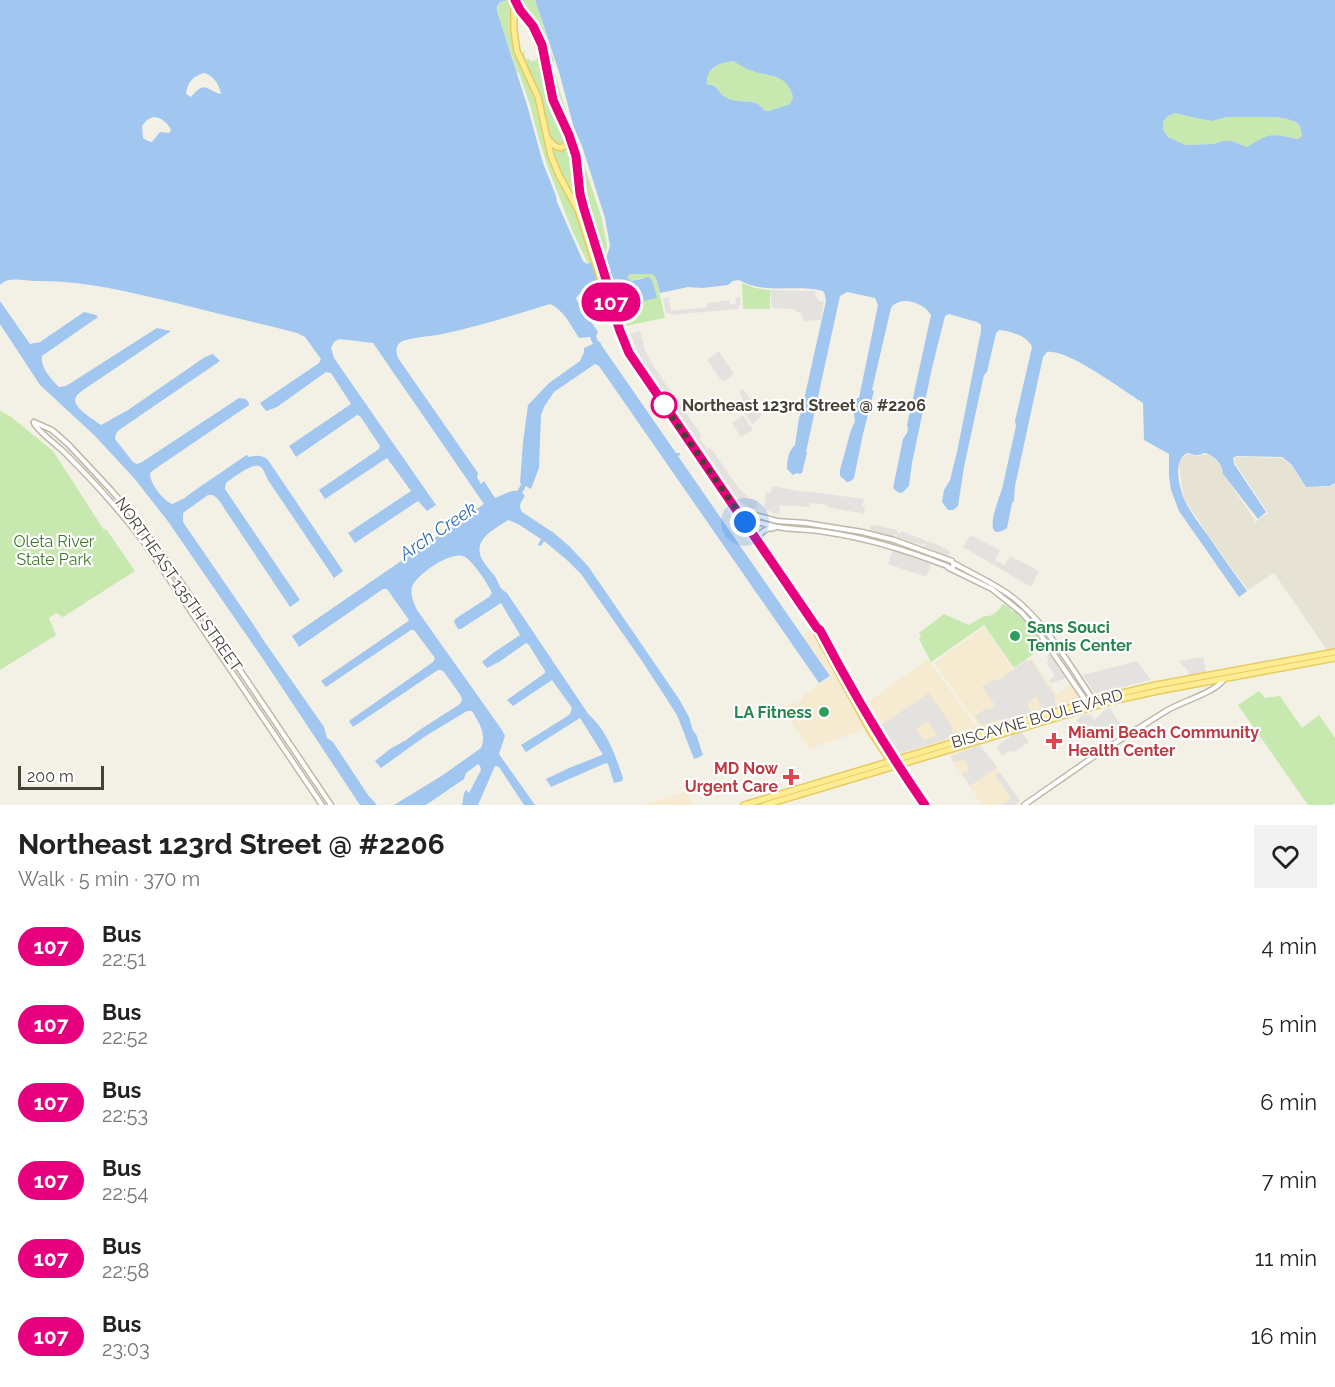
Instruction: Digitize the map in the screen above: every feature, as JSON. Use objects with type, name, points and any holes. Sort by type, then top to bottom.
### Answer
[{"type":"main road","points":[[514,0],[541,40],[553,100],[576,156],[582,203],[596,257],[632,359],[820,630],[869,728],[887,756],[896,763]]},
{"type":"main road","points":[[514,0],[514,31],[517,51],[538,97],[545,135],[555,166],[578,210],[596,257]]},
{"type":"main road","points":[[545,135],[555,146],[561,148],[567,144],[569,135]]},
{"type":"main road","name":"BISCAYNE BOULEVARD","points":[[765,805],[1040,717],[1149,687],[1335,652]]},
{"type":"main road","name":"BISCAYNE BOULEVARD","points":[[744,805],[878,765],[896,763],[1030,726],[1092,704],[1335,658]]},
{"type":"main road","points":[[1224,679],[1230,672]]},
{"type":"main road","points":[[842,674],[896,763],[925,805]]},
{"type":"main road","points":[[1030,726],[1040,717]]},
{"type":"main road","points":[[869,728],[878,733]]},
{"type":"main road","points":[[878,765],[884,751]]},
{"type":"street","name":"NORTHEAST 135TH STREET","points":[[322,805],[146,545],[84,471],[38,429],[34,422],[52,430],[126,507],[186,590],[331,805]]},
{"type":"street","points":[[47,436],[52,430]]},
{"type":"street","points":[[119,511],[126,507]]},
{"type":"street","points":[[745,522],[754,515],[777,522],[806,523],[862,532],[912,546],[950,565],[992,589],[1022,613],[1092,704]]},
{"type":"street","points":[[745,522],[780,528]]},
{"type":"street","points":[[760,532],[780,528],[824,531],[878,542],[950,565]]},
{"type":"street","points":[[179,594],[186,590]]},
{"type":"street","points":[[237,680],[244,676]]},
{"type":"street","points":[[1024,805],[1177,704],[1216,687],[1224,679]]},
{"type":"street","points":[[298,770],[304,766]]},
{"type":"shaded area","points":[[770,290],[816,291],[815,295],[819,301],[824,302],[821,320],[804,321],[801,314],[793,309],[772,308]]},
{"type":"shaded area","points":[[669,297],[671,311],[707,307],[707,303],[729,300],[730,304],[736,304],[735,297],[740,297],[741,305],[739,309],[670,315],[666,314],[663,298]]},
{"type":"shaded area","points":[[640,331],[643,346],[654,367],[702,436],[699,438],[706,447],[701,451],[642,362],[630,334]]},
{"type":"shaded area","points":[[719,351],[734,374],[724,381],[707,360]]},
{"type":"shaded area","points":[[743,389],[762,416],[752,424],[742,410],[745,408],[740,391]]},
{"type":"shaded area","points":[[743,415],[753,430],[741,437],[732,423]]},
{"type":"shaded area","points":[[707,447],[708,449],[710,447],[737,486],[749,498],[758,501],[756,507],[752,509],[742,503],[731,492],[702,451]]},
{"type":"shaded area","points":[[1187,454],[1210,455],[1215,459],[1255,520],[1254,523],[1268,513],[1235,463],[1234,459],[1237,457],[1281,458],[1290,464],[1306,487],[1330,487],[1335,484],[1335,648],[1327,650],[1274,573],[1248,590],[1185,500],[1179,464]]},
{"type":"shaded area","points":[[772,486],[864,499],[862,506],[865,507],[864,514],[810,503],[809,507],[780,505],[779,515],[764,509],[766,492],[770,494]]},
{"type":"shaded area","points":[[870,525],[897,530],[900,533],[901,531],[929,541],[950,552],[947,556],[924,547],[925,544],[921,545],[894,534],[894,537],[870,530]]},
{"type":"shaded area","points":[[970,535],[1000,550],[995,560],[1005,565],[1010,556],[1039,571],[1031,587],[963,547]]},
{"type":"shaded area","points":[[893,550],[931,564],[926,577],[888,564]]},
{"type":"shaded area","points":[[984,627],[1014,670],[1031,658],[1057,695],[1071,683],[1082,700],[982,730],[934,663]]},
{"type":"shaded area","points":[[812,629],[848,700],[864,726],[855,733],[809,749],[781,707],[800,702],[805,694],[831,677],[802,636]]},
{"type":"shaded area","points":[[1049,654],[1066,678],[1051,683],[1049,680],[1055,676],[1046,663],[1049,661],[1047,658]]},
{"type":"shaded area","points":[[1203,657],[1206,672],[1189,675],[1179,661]]},
{"type":"shaded area","points":[[928,659],[977,731],[900,754],[864,705]]},
{"type":"shaded area","points":[[1026,660],[1028,662],[1031,660],[1056,698],[1054,700],[1056,705],[1041,708],[1037,696],[1027,703],[1032,712],[1003,720],[999,719],[982,726],[975,716],[995,705],[982,687],[993,680],[1001,679]]},
{"type":"shaded area","points":[[1137,661],[1151,680],[1095,694],[1083,675]]},
{"type":"shaded area","points":[[929,693],[951,725],[954,736],[900,753],[884,732],[882,733],[879,728],[882,728],[881,725]],"holes":[[[928,721],[938,736],[924,740],[916,729]]]},
{"type":"shaded area","points":[[1109,707],[1122,727],[1108,736],[1104,729],[1097,732],[1092,724],[1083,730],[1076,720],[1086,713],[1090,714],[1094,720]]},
{"type":"shaded area","points":[[1021,732],[1029,742],[1015,752],[1008,751],[1002,756],[996,747],[1014,734]]},
{"type":"shaded area","points":[[980,745],[1020,802],[1016,805],[982,805],[951,759],[951,753]]},
{"type":"shaded area","points":[[980,745],[997,767],[970,786],[962,774],[970,769],[964,759],[953,762],[951,756]]},
{"type":"shaded area","points":[[1000,772],[1020,801],[1014,805],[1001,805],[1011,798],[995,775]]},
{"type":"shaded area","points":[[688,791],[692,805],[642,805]]},
{"type":"green space","points":[[511,0],[511,33],[514,52],[535,97],[549,160],[575,211],[592,262],[588,264],[548,168],[530,105],[497,11],[498,4]]},
{"type":"green space","points":[[518,0],[535,0],[554,61],[552,65],[560,92],[601,216],[607,246],[602,259],[585,204],[577,149],[557,103],[544,43]]},
{"type":"green space","points":[[534,46],[541,52],[567,141],[560,147],[550,139],[522,58],[525,49],[526,60],[528,58],[531,62],[536,60],[539,54]]},
{"type":"green space","points":[[733,61],[785,81],[793,97],[790,104],[765,111],[758,104],[729,99],[722,95],[716,86],[707,85],[710,71],[722,63]]},
{"type":"green space","points":[[1175,113],[1212,121],[1227,117],[1287,119],[1300,126],[1302,137],[1298,139],[1271,136],[1247,147],[1232,141],[1186,145],[1168,137],[1163,130],[1163,123],[1168,116]]},
{"type":"green space","points":[[570,142],[597,257],[549,143],[555,148]]},
{"type":"green space","points":[[629,274],[653,274],[656,278],[665,318],[625,326],[616,295],[622,303],[656,298],[652,280],[641,278],[631,281],[628,278]]},
{"type":"green space","points":[[742,283],[770,290],[770,309],[743,309]]},
{"type":"green space","name":"Oleta River State Park","points":[[0,411],[10,416],[53,451],[104,530],[106,529],[135,571],[63,617],[56,613],[49,618],[56,635],[0,670]]},
{"type":"green space","points":[[1003,604],[1012,612],[1015,611],[1031,627],[1045,646],[1014,668],[984,625],[931,662],[919,639],[921,636],[919,633],[944,614],[969,625],[984,616],[992,615]]},
{"type":"green space","points":[[1259,691],[1265,698],[1280,696],[1302,728],[1319,715],[1335,738],[1335,803],[1332,805],[1308,805],[1238,705]]},
{"type":"water","points":[[0,0],[507,0],[498,5],[497,11],[543,163],[557,202],[583,261],[587,264],[606,258],[610,246],[605,218],[574,128],[559,72],[535,0],[1335,0],[1335,483],[1330,486],[1306,487],[1291,464],[1282,457],[1237,456],[1233,458],[1234,464],[1266,512],[1258,519],[1211,455],[1187,453],[1179,463],[1178,478],[1187,505],[1247,591],[1239,597],[1179,511],[1171,490],[1169,454],[1144,440],[1143,403],[1068,357],[1047,352],[1043,357],[1015,486],[1014,501],[1007,528],[999,532],[994,530],[993,518],[1002,489],[1032,347],[1023,337],[999,330],[996,333],[987,372],[984,375],[958,506],[953,510],[948,510],[942,502],[957,452],[981,331],[981,325],[977,322],[949,314],[945,316],[932,368],[909,486],[899,493],[893,488],[903,439],[908,429],[931,315],[923,307],[906,301],[895,304],[891,308],[854,478],[847,482],[840,476],[840,470],[855,421],[857,398],[859,398],[878,305],[875,298],[847,292],[840,296],[802,473],[793,475],[787,469],[788,459],[795,445],[826,301],[823,291],[759,287],[739,280],[728,285],[688,287],[660,293],[653,274],[629,274],[628,278],[631,281],[649,277],[657,298],[626,305],[619,299],[611,285],[578,295],[576,299],[598,332],[596,336],[598,341],[676,453],[680,453],[678,456],[830,676],[819,683],[599,366],[595,364],[554,392],[541,415],[539,468],[531,489],[520,483],[528,405],[549,383],[580,361],[584,348],[593,344],[590,337],[579,338],[559,310],[550,304],[442,334],[409,339],[398,345],[396,349],[398,358],[478,473],[477,477],[481,484],[484,481],[495,498],[511,491],[522,493],[525,496],[520,505],[522,512],[554,533],[588,566],[679,699],[689,717],[703,755],[694,759],[677,715],[581,574],[544,541],[541,546],[538,545],[541,539],[508,520],[484,538],[480,548],[481,557],[589,715],[601,728],[617,761],[622,781],[614,783],[606,763],[551,787],[546,779],[602,755],[580,718],[526,752],[521,745],[566,717],[572,708],[552,680],[513,706],[507,700],[545,671],[526,643],[487,668],[482,662],[520,635],[501,603],[458,629],[454,622],[455,619],[492,593],[470,561],[463,556],[457,556],[442,561],[415,582],[412,593],[417,610],[502,730],[505,736],[499,754],[535,805],[524,805],[499,767],[495,766],[478,805],[462,805],[464,793],[466,790],[469,793],[481,770],[478,764],[466,773],[464,779],[426,805],[394,805],[481,748],[483,738],[472,711],[467,711],[424,737],[381,768],[375,761],[460,704],[461,696],[441,670],[353,727],[349,721],[433,662],[435,658],[414,630],[326,687],[321,681],[409,620],[387,589],[383,589],[299,647],[292,636],[484,504],[373,343],[339,339],[331,348],[334,358],[436,505],[427,511],[418,501],[355,543],[348,533],[411,491],[387,458],[325,499],[319,490],[379,449],[380,446],[360,416],[357,415],[296,457],[289,446],[351,404],[331,373],[326,372],[277,407],[266,411],[260,403],[319,363],[321,359],[305,337],[282,329],[176,303],[71,282],[17,280],[0,285]],"holes":[[[733,61],[748,69],[782,80],[790,89],[793,97],[790,104],[765,111],[759,104],[729,99],[722,95],[714,85],[707,85],[708,74],[711,70]],[[204,73],[213,78],[221,93],[204,87],[191,97],[186,94],[189,83]],[[1175,113],[1212,121],[1227,117],[1275,117],[1296,122],[1300,126],[1302,136],[1298,139],[1271,136],[1247,147],[1232,141],[1186,145],[1168,137],[1163,130],[1163,122]],[[153,117],[159,118],[171,130],[169,133],[160,132],[152,142],[148,141],[143,138],[142,126]]]},
{"type":"water","points":[[0,301],[30,344],[40,342],[84,312],[98,317],[42,356],[44,369],[59,387],[66,386],[157,328],[171,331],[77,395],[75,401],[79,408],[101,425],[128,410],[205,357],[213,354],[220,361],[119,430],[115,439],[137,464],[239,398],[246,399],[249,403],[150,473],[152,482],[164,499],[172,504],[183,499],[247,455],[249,457],[262,456],[268,460],[343,571],[334,578],[261,467],[249,468],[226,483],[225,489],[300,600],[290,607],[218,499],[213,495],[208,495],[183,513],[183,522],[324,727],[327,738],[333,742],[377,805],[360,805],[167,520],[134,478],[94,435],[40,385],[0,324]]},
{"type":"waterway","name":"Arch Creek","points":[[517,497],[527,479]]},
{"type":"bus line","name":"107","points":[[515,0],[539,36],[542,45],[553,100],[576,156],[580,194],[609,289],[611,304],[632,359],[820,630],[868,718],[892,753],[897,766],[925,805]]},
{"type":"place","name":"Northeast 123rd Street @ #2206","points":[[664,405]]},
{"type":"place","name":"Sans Souci Tennis Center","points":[[1015,636]]},
{"type":"place","name":"LA Fitness","points":[[824,712]]},
{"type":"place","name":"Miami Beach Community Health Center","points":[[1054,741]]},
{"type":"place","name":"MD Now Urgent Care","points":[[791,777]]},
{"type":"route","points":[[664,405],[659,398],[745,522]]}]
